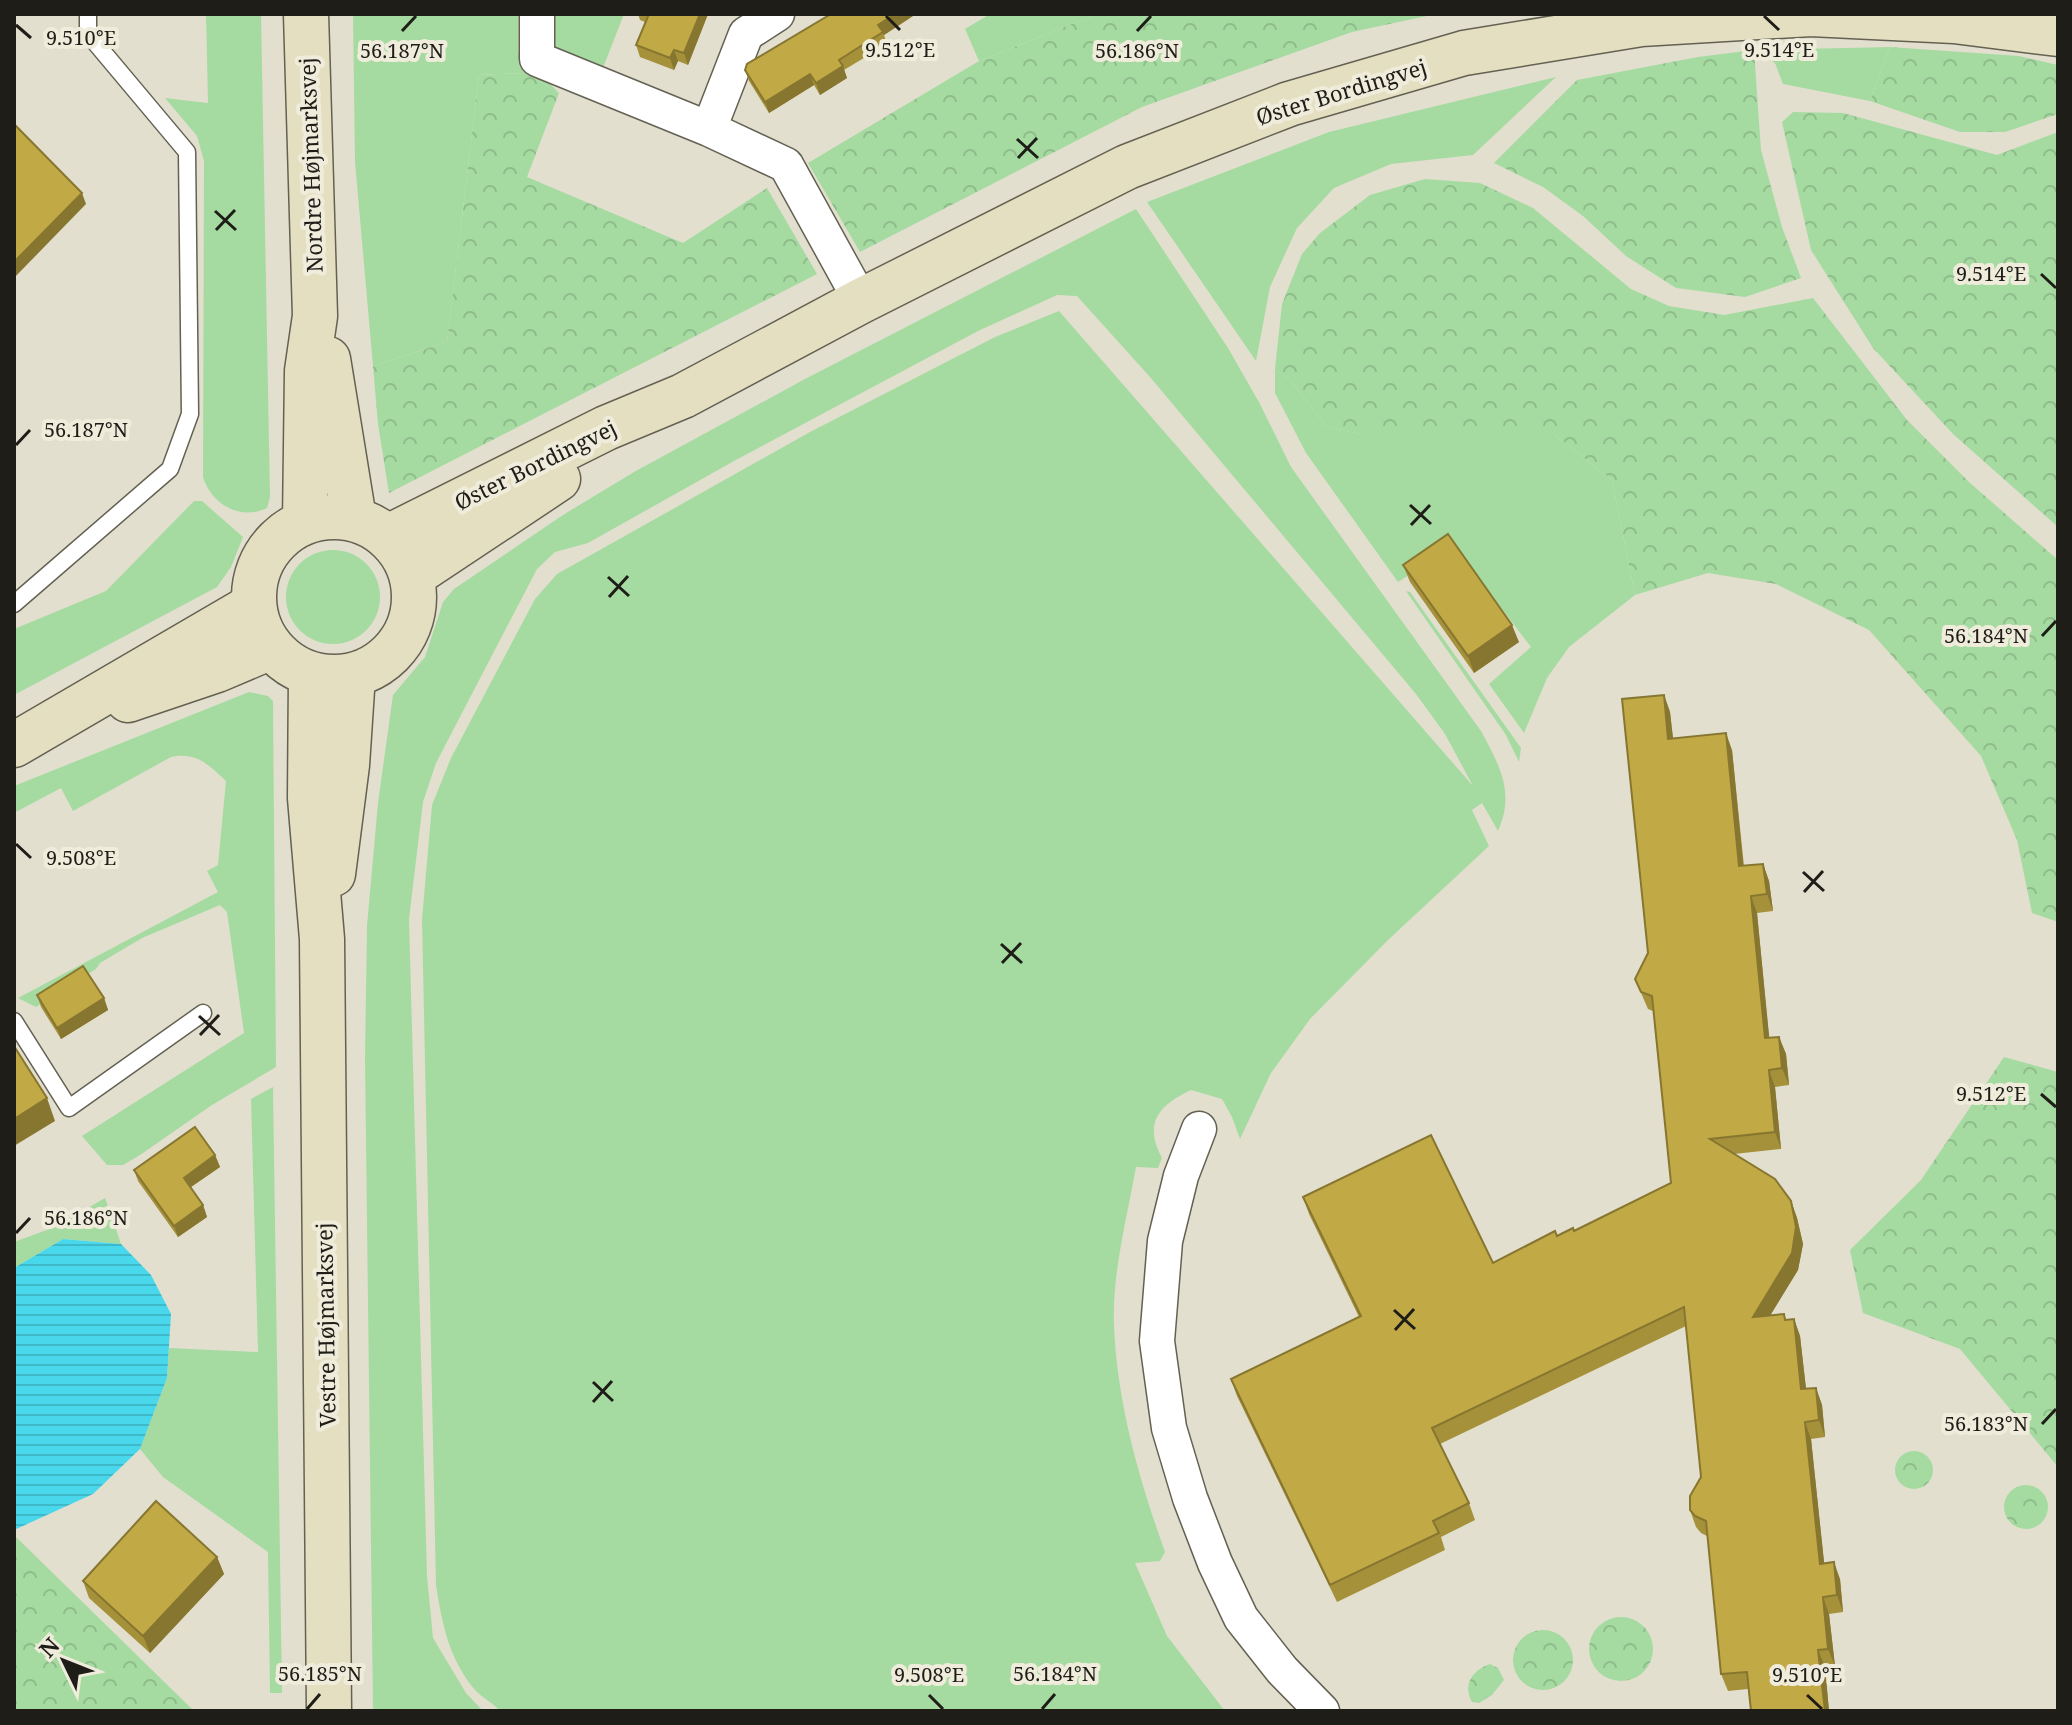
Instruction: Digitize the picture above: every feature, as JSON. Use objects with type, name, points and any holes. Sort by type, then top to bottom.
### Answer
[{"type":"street","name":"Nordre Højmarksvej","points":[[305,522],[307,371],[315,316],[306,14]]},
{"type":"street","points":[[537,14],[537,59],[709,129],[786,165],[861,301]]},
{"type":"street","points":[[709,129],[746,34],[777,14]]},
{"type":"street","name":"Øster Bordingvej","points":[[371,528],[683,396],[861,301],[1127,167],[1289,104],[1464,53],[1641,24],[1811,14],[1954,21],[2058,34]]},
{"type":"street","name":"Nordre Højmarksvej","points":[[315,316],[371,528]]},
{"type":"street","name":"Øster Bordingvej","points":[[412,576],[683,396]]},
{"type":"street","points":[[330,516],[371,528],[403,555],[412,576],[414,604],[406,632],[396,648],[381,662],[332,674],[295,667],[271,647],[263,634],[254,605],[254,587],[267,552],[281,536],[305,522],[330,516]]},
{"type":"street","points":[[30,737],[254,605]]},
{"type":"street","points":[[30,737],[217,670],[271,647]]},
{"type":"street","name":"Vestre Højmarksvej","points":[[329,1711],[322,939],[310,798],[332,674]]},
{"type":"street","points":[[1199,1129],[1181,1176],[1165,1241],[1157,1341],[1169,1428],[1195,1511],[1241,1618],[1282,1670],[1322,1711]]},
{"type":"lane","points":[[14,604],[170,469],[190,414],[187,152],[88,34],[88,14]]},
{"type":"lane","points":[[14,1021],[69,1108],[203,1013]]},
{"type":"green space","points":[[206,14],[261,14],[270,497],[267,508],[257,512],[228,508],[213,495],[203,477],[204,161],[197,136],[165,98],[208,103]]},
{"type":"green space","points":[[353,14],[518,14],[518,51],[559,93],[524,73],[479,75],[447,342],[373,366],[355,162]]},
{"type":"green space","points":[[548,14],[624,14],[601,73],[569,60],[556,48]]},
{"type":"green space","points":[[990,14],[1097,14],[979,61],[965,29]]},
{"type":"green space","points":[[1097,14],[1436,14],[1352,32],[1142,107],[860,252],[808,163],[979,61]]},
{"type":"green space","points":[[1890,47],[1870,101],[1783,84],[1775,63],[1754,50]]},
{"type":"green space","points":[[1890,47],[2019,56],[2058,65],[2058,114],[2005,132],[1960,132],[1870,101]]},
{"type":"green space","points":[[1754,50],[1761,150],[1782,227],[1801,278],[1745,297],[1676,288],[1626,256],[1583,216],[1543,187],[1494,163],[1577,80],[1698,57]]},
{"type":"green space","points":[[524,73],[559,93],[527,177],[683,243],[767,188],[817,274],[389,493],[373,366],[447,342],[479,75]]},
{"type":"green space","points":[[1556,77],[1473,155],[1391,164],[1334,188],[1297,228],[1270,287],[1256,361],[1147,202],[1329,132]]},
{"type":"green space","points":[[1793,112],[1843,113],[1997,155],[2058,132],[2058,527],[1953,434],[1873,348],[1811,250],[1782,122]]},
{"type":"green space","points":[[1425,179],[1480,183],[1533,208],[1631,289],[1669,306],[1724,315],[1813,298],[1907,420],[1969,482],[2058,560],[2058,922],[2032,913],[2017,840],[1981,756],[1869,630],[1776,584],[1708,573],[1635,595],[1612,480],[1555,435],[1363,435],[1326,426],[1291,381],[1275,369],[1282,304],[1302,254],[1320,233],[1370,195]]},
{"type":"green space","points":[[1136,209],[1228,348],[1291,467],[1481,731],[1499,768],[1505,792],[1503,817],[1498,831],[1482,803],[1472,810],[1489,846],[1388,940],[1310,1019],[1271,1073],[1240,1139],[1222,1099],[1191,1090],[1170,1102],[1157,1116],[1154,1135],[1162,1158],[1158,1168],[1136,1167],[1115,1286],[1116,1354],[1131,1440],[1165,1552],[1160,1561],[1135,1563],[1167,1636],[1225,1711],[500,1711],[476,1691],[459,1667],[444,1628],[436,1585],[422,919],[432,805],[451,758],[535,599],[557,574],[810,432],[995,337],[1059,311],[1473,786],[1445,734],[1416,694],[1150,377],[1077,296],[1057,295],[978,331],[588,543],[555,552],[537,569],[436,763],[423,802],[409,919],[427,1576],[433,1638],[466,1693],[483,1711],[373,1711],[365,1059],[367,926],[378,803],[393,695],[425,657],[443,602],[454,589],[563,515],[634,472],[805,379]]},
{"type":"green space","points":[[1275,369],[1291,381],[1326,426],[1363,435],[1555,435],[1612,480],[1635,595],[1569,647],[1547,678],[1524,733],[1489,684],[1531,647],[1454,546],[1398,582],[1306,453],[1275,393]]},
{"type":"green space","points":[[194,501],[202,501],[243,537],[231,567],[217,587],[14,695],[14,629],[106,591]]},
{"type":"green space","points":[[324,550],[342,550],[367,563],[377,579],[380,597],[377,615],[367,631],[342,644],[324,644],[299,631],[286,606],[286,588],[299,563]]},
{"type":"green space","points":[[1406,591],[1410,592],[1521,748],[1519,762],[1506,735]]},
{"type":"green space","points":[[249,692],[268,696],[273,701],[276,1067],[212,1105],[123,1165],[107,1165],[82,1136],[244,1033],[227,912],[220,905],[142,938],[36,1007],[18,998],[218,892],[207,871],[218,865],[226,781],[195,758],[171,757],[73,811],[61,788],[14,813],[14,786]]},
{"type":"green space","points":[[2004,1057],[2058,1072],[2058,1467],[1960,1349],[1863,1313],[1850,1250],[1921,1180]]},
{"type":"green space","points":[[273,1087],[282,1693],[270,1693],[268,1552],[163,1477],[140,1449],[167,1378],[169,1348],[258,1352],[251,1099]]},
{"type":"green space","points":[[105,1198],[121,1244],[63,1239],[14,1268],[14,1242],[55,1227]]},
{"type":"green space","points":[[1914,1451],[1928,1456],[1933,1470],[1928,1484],[1914,1489],[1900,1484],[1895,1470],[1900,1456]]},
{"type":"green space","points":[[2026,1485],[2041,1492],[2048,1507],[2041,1522],[2026,1529],[2011,1522],[2004,1507],[2011,1492]]},
{"type":"green space","points":[[14,1535],[194,1711],[14,1711]]},
{"type":"green space","points":[[1621,1617],[1644,1626],[1653,1649],[1644,1672],[1621,1681],[1598,1672],[1589,1649],[1598,1626]]},
{"type":"green space","points":[[1543,1630],[1555,1632],[1564,1639],[1571,1648],[1571,1672],[1564,1681],[1555,1688],[1543,1690],[1531,1688],[1522,1681],[1515,1672],[1513,1660],[1515,1648],[1522,1639],[1531,1632]]},
{"type":"green space","points":[[1490,1664],[1498,1668],[1504,1680],[1492,1695],[1479,1703],[1472,1702],[1468,1689],[1471,1678]]},
{"type":"water","points":[[63,1239],[121,1244],[151,1275],[171,1314],[167,1378],[140,1449],[93,1494],[14,1530],[14,1268]]},
{"type":"building","points":[[649,14],[700,14],[684,53],[674,50],[670,58],[636,45]]},
{"type":"building","points":[[831,14],[895,14],[878,25],[883,32],[839,60],[843,66],[816,83],[810,74],[765,102],[745,70],[747,64]]},
{"type":"building","points":[[14,124],[82,193],[14,262]]},
{"type":"building","points":[[1448,534],[1512,625],[1468,656],[1403,565]]},
{"type":"building","points":[[1664,695],[1668,739],[1726,733],[1739,866],[1763,864],[1767,894],[1751,896],[1765,1038],[1779,1037],[1782,1068],[1769,1070],[1775,1132],[1710,1139],[1775,1179],[1791,1201],[1796,1227],[1792,1253],[1753,1317],[1784,1314],[1785,1320],[1794,1319],[1801,1389],[1816,1388],[1819,1420],[1805,1422],[1820,1564],[1834,1562],[1837,1595],[1823,1597],[1828,1649],[1818,1650],[1825,1711],[1751,1711],[1747,1672],[1721,1674],[1706,1521],[1690,1510],[1690,1496],[1701,1477],[1684,1307],[1432,1428],[1469,1503],[1433,1521],[1439,1533],[1330,1585],[1231,1379],[1361,1316],[1303,1197],[1431,1135],[1493,1263],[1555,1231],[1557,1236],[1573,1228],[1574,1231],[1671,1183],[1652,996],[1641,992],[1635,979],[1648,953],[1622,699]]},
{"type":"building","points":[[83,966],[104,998],[57,1028],[37,995]]},
{"type":"building","points":[[14,1046],[47,1098],[14,1119]]},
{"type":"building","points":[[195,1127],[215,1155],[184,1178],[203,1205],[174,1226],[134,1170]]},
{"type":"building","points":[[156,1501],[217,1557],[143,1636],[83,1581]]}]
